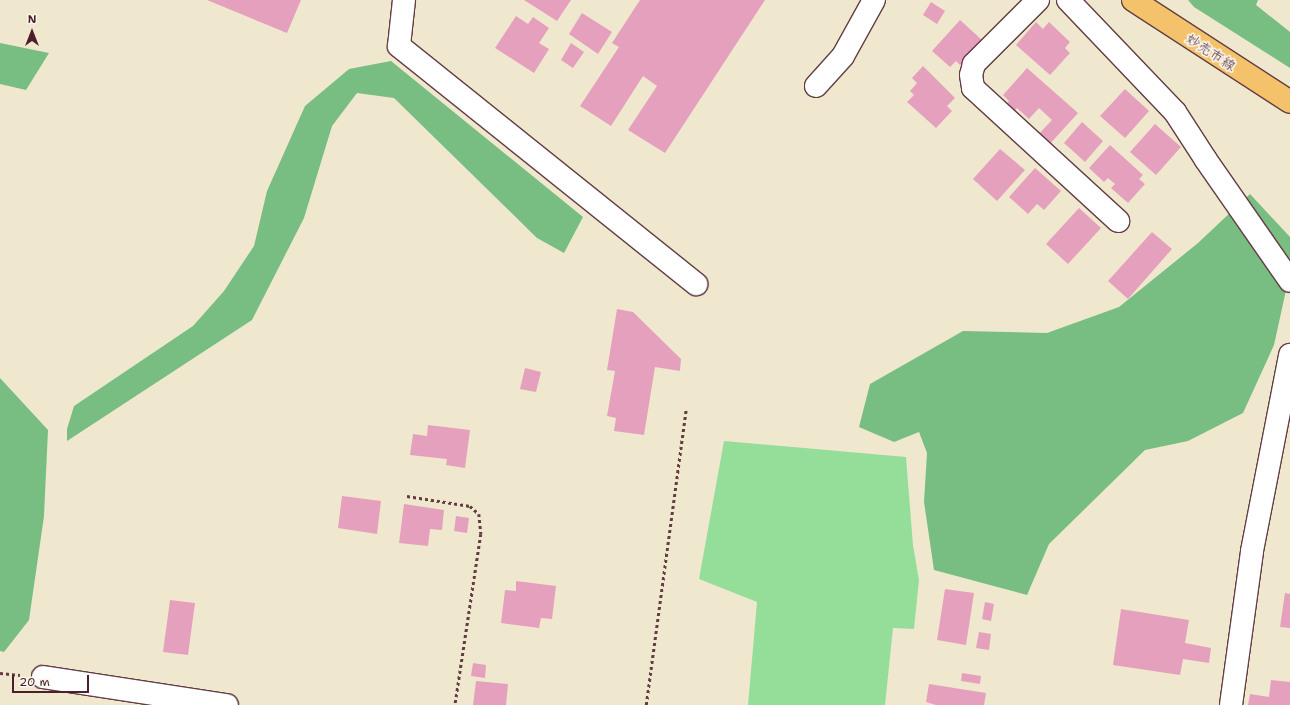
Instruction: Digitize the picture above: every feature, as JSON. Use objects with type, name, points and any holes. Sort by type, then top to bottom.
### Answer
[{"type":"main road","name":"妙売市線","points":[[1133,0],[1290,102]]},
{"type":"street","points":[[404,0],[399,46],[696,284]]},
{"type":"street","points":[[816,86],[843,56],[874,0]]},
{"type":"street","points":[[1038,0],[974,64],[971,75],[974,88],[1118,221]]},
{"type":"street","points":[[1068,0],[1176,112],[1206,160],[1290,280]]},
{"type":"street","points":[[1231,705],[1252,551],[1290,355]]},
{"type":"street","points":[[43,677],[227,705]]},
{"type":"path","points":[[646,705],[686,409]]},
{"type":"path","points":[[406,496],[470,506],[478,514],[481,534],[456,705]]},
{"type":"green space","points":[[1188,0],[1258,0],[1256,5],[1290,32],[1290,68],[1194,7]]},
{"type":"green space","points":[[0,43],[49,53],[26,90],[0,84]]},
{"type":"green space","points":[[391,61],[583,217],[564,253],[537,238],[394,98],[357,93],[332,126],[304,218],[252,320],[67,441],[67,429],[74,406],[193,326],[224,291],[254,246],[267,191],[305,106],[349,69]]},
{"type":"green space","points":[[1250,194],[1290,237],[1290,272],[1274,345],[1243,413],[1188,441],[1145,450],[1049,544],[1027,595],[934,570],[924,502],[927,453],[919,432],[894,442],[859,427],[870,384],[963,331],[1047,333],[1119,307],[1198,243]]},
{"type":"green space","points":[[0,378],[48,430],[44,516],[29,620],[4,652],[0,651]]},
{"type":"green space","points":[[724,441],[906,457],[913,545],[919,580],[914,629],[893,628],[885,705],[748,705],[757,602],[699,579]]},
{"type":"building","points":[[207,0],[301,0],[287,33]]},
{"type":"building","points":[[524,0],[571,0],[557,21]]},
{"type":"building","points":[[640,0],[765,0],[665,153],[628,130],[657,86],[643,76],[611,126],[580,106],[619,47],[612,43]]},
{"type":"building","points":[[931,2],[945,11],[937,24],[923,15]]},
{"type":"building","points":[[582,13],[612,32],[598,54],[569,34]]},
{"type":"building","points":[[516,16],[528,24],[533,17],[549,28],[539,43],[549,49],[534,73],[495,48]]},
{"type":"building","points":[[960,20],[982,40],[960,65],[956,61],[950,67],[932,51]]},
{"type":"building","points":[[1036,22],[1043,29],[1049,22],[1070,42],[1065,48],[1070,53],[1050,75],[1016,45]]},
{"type":"building","points":[[571,43],[584,52],[573,68],[561,60]]},
{"type":"building","points":[[923,66],[955,98],[947,106],[952,111],[936,128],[907,102],[914,95],[910,91],[917,83],[912,78]]},
{"type":"building","points":[[1027,68],[1078,113],[1048,146],[1037,136],[1052,120],[1039,108],[1029,119],[1017,108],[1013,113],[1005,106],[1009,101],[1003,95]]},
{"type":"building","points":[[1125,89],[1149,111],[1125,138],[1100,116]]},
{"type":"building","points":[[1082,122],[1103,141],[1085,162],[1064,143]]},
{"type":"building","points":[[1155,124],[1181,147],[1156,175],[1130,152]]},
{"type":"building","points":[[1110,145],[1143,175],[1139,179],[1145,184],[1128,203],[1111,188],[1115,184],[1108,178],[1104,182],[1089,168]]},
{"type":"building","points":[[1000,149],[1025,170],[997,201],[973,179]]},
{"type":"building","points":[[1035,168],[1061,191],[1044,210],[1037,204],[1028,214],[1009,197]]},
{"type":"building","points":[[1079,208],[1101,228],[1068,264],[1046,244]]},
{"type":"building","points":[[1152,232],[1172,249],[1128,299],[1108,281]]},
{"type":"building","points":[[617,309],[633,312],[681,359],[680,371],[655,367],[644,435],[614,431],[616,418],[607,416],[615,371],[607,370]]},
{"type":"building","points":[[525,368],[541,372],[536,392],[520,389]]},
{"type":"building","points":[[428,425],[470,430],[465,468],[446,465],[447,459],[410,455],[413,434],[427,436]]},
{"type":"building","points":[[342,496],[381,501],[377,534],[338,528]]},
{"type":"building","points":[[404,504],[444,510],[442,530],[430,529],[428,546],[399,543]]},
{"type":"building","points":[[456,516],[469,518],[467,533],[454,531]]},
{"type":"building","points":[[516,581],[556,586],[552,619],[541,618],[539,628],[501,623],[505,590],[516,591]]},
{"type":"building","points":[[945,589],[974,593],[966,645],[937,640]]},
{"type":"building","points":[[1285,593],[1290,594],[1290,628],[1280,627]]},
{"type":"building","points":[[170,600],[195,603],[188,655],[163,652]]},
{"type":"building","points":[[985,602],[994,604],[991,621],[982,619]]},
{"type":"building","points":[[1121,609],[1189,620],[1185,643],[1211,648],[1209,663],[1183,659],[1180,675],[1113,665]]},
{"type":"building","points":[[979,632],[991,634],[989,650],[976,648]]},
{"type":"building","points":[[473,663],[486,665],[485,678],[471,676]]},
{"type":"building","points":[[962,673],[981,676],[980,684],[961,681]]},
{"type":"building","points":[[1271,680],[1290,682],[1290,705],[1248,705],[1250,694],[1269,697]]},
{"type":"building","points":[[476,681],[508,684],[506,705],[473,705]]},
{"type":"building","points":[[929,684],[986,693],[984,705],[936,705],[926,702]]}]
